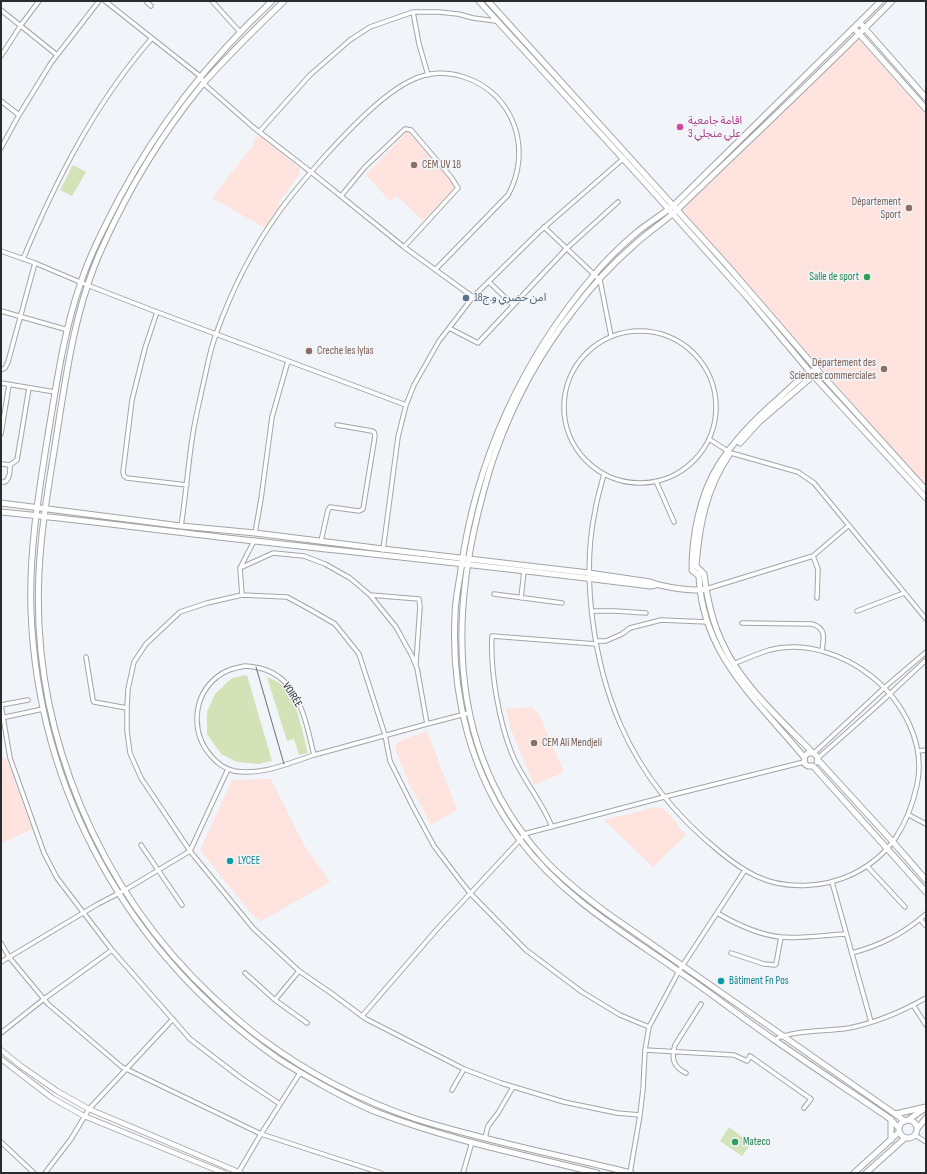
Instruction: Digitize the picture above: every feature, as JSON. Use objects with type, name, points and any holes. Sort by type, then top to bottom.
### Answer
[{"type":"main road","points":[[272,1],[240,32],[200,76],[173,113],[133,173],[99,238],[81,282],[68,330],[55,392],[36,506],[31,570],[31,612],[36,659],[43,709],[58,766],[71,802],[86,835],[118,894],[144,931],[172,965],[202,996],[235,1026],[277,1058],[300,1073],[351,1101],[379,1113],[418,1127],[472,1142],[597,1173]]},
{"type":"main road","points":[[284,1],[233,50],[204,84],[160,141],[129,193],[101,250],[87,285],[81,306],[63,395],[45,508],[38,575],[39,624],[42,655],[52,720],[61,751],[78,802],[95,838],[136,909],[192,978],[231,1014],[262,1039],[334,1084],[368,1100],[421,1120],[455,1131],[630,1173]]},
{"type":"main road","points":[[479,1],[623,158],[748,298],[812,374],[926,498]]},
{"type":"main road","points":[[488,1],[676,207],[817,369],[926,490]]},
{"type":"main road","points":[[676,207],[882,1]]},
{"type":"main road","points":[[892,1],[860,34],[634,245],[600,280],[572,313],[546,350],[515,408],[496,452],[487,478],[468,561],[462,617],[462,654],[464,687],[469,713],[483,760],[498,793],[511,816],[543,858],[580,893],[895,1114],[913,1122],[917,1128]]},
{"type":"main road","points":[[860,23],[926,98]]},
{"type":"main road","points":[[854,28],[926,109]]},
{"type":"main road","points":[[670,212],[636,233],[594,275],[560,317],[516,391],[491,449],[470,518],[455,612],[454,644],[456,673],[463,714],[476,760],[492,796],[520,840],[546,870],[576,898],[773,1040],[890,1119],[899,1130],[901,1136],[905,1138]]},
{"type":"main road","points":[[817,369],[760,421],[718,465],[702,503],[698,517],[692,552],[692,570],[699,576],[700,590],[708,622],[717,647],[732,673],[804,759],[808,766],[813,766],[926,892]]},
{"type":"main road","points":[[730,452],[718,474],[707,500],[702,518],[696,566],[704,574],[707,598],[723,645],[733,664],[745,680],[926,880]]},
{"type":"main road","points":[[1,503],[36,506],[181,526],[255,533],[382,552]]},
{"type":"main road","points":[[1,512],[254,541],[468,561],[589,576],[650,586],[657,585],[700,590],[706,589]]},
{"type":"main road","points":[[468,561],[524,571],[589,576]]},
{"type":"main road","points":[[804,759],[808,752],[815,756]]},
{"type":"main road","points":[[813,766],[816,764],[815,756]]},
{"type":"main road","points":[[895,1114],[926,1107]]},
{"type":"main road","points":[[854,1173],[891,1140],[899,1130],[901,1123],[926,1107]]},
{"type":"main road","points":[[866,1173],[905,1138],[910,1138],[915,1135],[917,1128],[926,1118]]},
{"type":"main road","points":[[890,1119],[891,1140]]},
{"type":"main road","points":[[418,1127],[421,1120]]},
{"type":"street","points":[[1,56],[39,1]]},
{"type":"street","points":[[1,148],[19,115],[57,55],[99,1]]},
{"type":"street","points":[[105,1],[200,76],[204,84],[259,132],[312,172],[404,247],[473,297]]},
{"type":"street","points":[[146,1],[151,6]]},
{"type":"street","points":[[212,1],[240,32]]},
{"type":"street","points":[[1,10],[57,55]]},
{"type":"street","points":[[259,132],[310,75],[350,40],[370,27],[413,12],[458,14],[473,18],[496,21],[504,18]]},
{"type":"street","points":[[413,12],[419,44],[428,75]]},
{"type":"street","points":[[23,259],[49,198],[82,135],[110,92],[152,38]]},
{"type":"street","points":[[181,526],[193,433],[216,334],[233,292],[255,250],[279,212],[334,147],[368,112],[395,90],[412,80],[440,73],[455,74],[485,86],[495,95],[508,112],[514,126],[518,138],[520,157],[518,171],[508,195],[436,269]]},
{"type":"street","points":[[1,101],[19,115]]},
{"type":"street","points":[[341,196],[365,167],[405,129],[412,130],[452,177],[458,188],[404,247]]},
{"type":"street","points":[[382,552],[397,444],[406,405],[424,365],[449,328],[473,297],[544,227],[628,154]]},
{"type":"street","points":[[449,328],[478,343],[566,248],[618,202]]},
{"type":"street","points":[[544,227],[600,280],[611,336]]},
{"type":"street","points":[[1,250],[35,262],[87,285],[157,312],[406,405]]},
{"type":"street","points":[[1,370],[5,368],[8,362],[35,262]]},
{"type":"street","points":[[488,282],[513,305]]},
{"type":"street","points":[[1,311],[68,330]]},
{"type":"street","points":[[157,312],[145,348],[132,400],[123,472],[124,476],[127,478],[187,485]]},
{"type":"street","points":[[630,331],[652,331],[670,337],[695,354],[707,371],[714,390],[716,413],[709,439],[704,448],[691,463],[675,475],[656,481],[635,483],[604,474],[588,462],[575,446],[567,428],[564,403],[569,378],[579,361],[594,346],[611,336],[630,331]]},
{"type":"street","points":[[255,533],[272,417],[288,362]]},
{"type":"street","points":[[1,383],[55,392]]},
{"type":"street","points":[[1,434],[8,384]]},
{"type":"street","points":[[1,464],[10,465],[18,460],[29,388]]},
{"type":"street","points":[[322,542],[328,510],[330,508],[359,511],[363,509],[375,436],[372,430],[336,425]]},
{"type":"street","points":[[709,439],[730,452],[798,472],[814,483],[926,619]]},
{"type":"street","points":[[1,482],[8,480],[10,465]]},
{"type":"street","points":[[604,474],[594,512],[590,546],[589,576],[592,611],[596,643],[608,689],[621,725],[637,758],[664,797],[687,823],[737,865],[756,876],[775,882],[800,885],[825,884],[843,878],[867,866],[893,842],[909,815],[919,777],[918,751],[906,718],[898,705],[890,694],[875,679],[854,663],[822,650],[781,648],[769,650],[733,664]]},
{"type":"street","points":[[656,481],[674,522]]},
{"type":"street","points":[[706,589],[813,556],[848,526]]},
{"type":"street","points":[[242,595],[240,568],[254,541]]},
{"type":"street","points":[[240,568],[273,553],[304,556],[325,564],[350,578],[370,595],[396,627],[416,664]]},
{"type":"street","points":[[813,556],[818,569],[817,598]]},
{"type":"street","points":[[522,598],[524,571]]},
{"type":"street","points":[[857,611],[904,593]]},
{"type":"street","points":[[494,594],[562,603]]},
{"type":"street","points":[[640,1115],[617,1113],[564,1102],[513,1087],[464,1068],[362,1016],[299,972],[254,928],[190,851],[142,778],[136,766],[130,753],[126,708],[128,689],[134,662],[146,644],[180,612],[207,603],[242,595],[287,597],[335,624],[358,654],[385,735],[390,761],[412,807],[434,846],[470,894],[526,950],[582,992],[620,1014],[649,1027]]},
{"type":"street","points":[[370,595],[419,599],[420,607],[416,664],[427,724]]},
{"type":"street","points":[[592,611],[646,613]]},
{"type":"street","points":[[552,827],[512,754],[499,712],[491,652],[492,636],[596,643],[618,636],[630,628],[661,620],[708,622]]},
{"type":"street","points":[[742,622],[812,624],[818,626],[823,633],[822,650]]},
{"type":"street","points":[[815,756],[884,688],[926,652]]},
{"type":"street","points":[[86,658],[94,702],[126,708]]},
{"type":"street","points":[[815,756],[890,694],[926,660]]},
{"type":"street","name":"VOIRÉE","points":[[245,666],[259,667],[271,671],[282,679],[298,700],[303,711],[314,755],[267,770],[246,772],[228,769],[215,761],[205,749],[198,735],[196,719],[199,704],[206,689],[216,677],[225,672],[245,666]]},
{"type":"street","points":[[28,700],[1,705],[2,718],[10,758],[44,853],[57,878],[112,950],[196,1043],[241,1078],[280,1104]]},
{"type":"street","points":[[2,718],[43,709]]},
{"type":"street","points":[[314,755],[469,713]]},
{"type":"street","points":[[918,751],[926,750]]},
{"type":"street","points":[[362,1016],[438,928],[524,834],[804,759]]},
{"type":"street","points":[[1,962],[190,851],[228,769]]},
{"type":"street","points":[[909,815],[926,824]]},
{"type":"street","points":[[141,845],[182,905]]},
{"type":"street","points":[[867,866],[905,908]]},
{"type":"street","points":[[630,1173],[640,1115],[645,1050],[649,1027],[679,971],[744,870]]},
{"type":"street","points":[[832,882],[871,1022]]},
{"type":"street","points":[[716,913],[739,925],[765,934],[781,937],[846,934]]},
{"type":"street","points":[[852,953],[881,944],[896,937],[926,914]]},
{"type":"street","points":[[920,919],[926,926]]},
{"type":"street","points":[[731,953],[764,964],[775,965],[781,937]]},
{"type":"street","points":[[1,943],[9,957],[48,1004],[126,1069],[261,1134],[380,1173]]},
{"type":"street","points":[[1,1033],[44,999],[112,950]]},
{"type":"street","points":[[275,1000],[299,972]]},
{"type":"street","points":[[245,973],[275,1000],[307,1022]]},
{"type":"street","points":[[773,1040],[782,1036],[802,1032],[849,1028],[871,1022],[913,1005],[926,998]]},
{"type":"street","points":[[686,1073],[679,1070],[673,1063],[673,1052],[675,1045],[701,1004]]},
{"type":"street","points":[[913,1005],[926,1025]]},
{"type":"street","points":[[45,1173],[71,1139],[89,1109],[173,1019]]},
{"type":"street","points":[[1,1050],[57,1091],[89,1109],[240,1173],[261,1134],[300,1073]]},
{"type":"street","points":[[645,1050],[734,1055],[747,1061],[750,1056],[811,1099],[804,1108]]},
{"type":"street","points":[[1,1059],[52,1098],[84,1116],[224,1173]]},
{"type":"street","points":[[452,1090],[464,1068]]},
{"type":"street","points":[[485,1138],[488,1126],[498,1113],[513,1087]]},
{"type":"street","points":[[915,1135],[926,1142]]},
{"type":"street","points":[[1,1142],[34,1173]]},
{"type":"street","points":[[463,1173],[472,1142]]},
{"type":"shaded area","points":[[851,38],[855,38],[862,42],[926,115],[926,487],[682,210],[774,114]]},
{"type":"shaded area","points":[[408,131],[416,136],[445,171],[456,188],[423,221],[397,196],[390,201],[366,175]]},
{"type":"shaded area","points":[[259,136],[268,141],[268,144],[269,143],[298,167],[300,171],[299,175],[278,203],[281,205],[265,228],[212,198],[254,144],[254,139]]},
{"type":"shaded area","name":"CEM Ali Mendjeli","points":[[531,707],[539,714],[564,772],[534,785],[511,730],[506,709]]},
{"type":"shaded area","points":[[427,731],[457,810],[431,825],[409,783],[395,749],[397,742]]},
{"type":"shaded area","points":[[1,756],[7,760],[32,829],[3,843],[1,838]]},
{"type":"shaded area","points":[[271,779],[304,845],[330,882],[261,921],[253,916],[200,850],[232,780]]},
{"type":"shaded area","points":[[656,807],[662,808],[669,814],[686,835],[653,867],[604,820]]},
{"type":"green space","points":[[73,165],[86,172],[72,196],[60,190]]},
{"type":"green space","points":[[247,675],[272,761],[258,764],[237,762],[221,754],[207,734],[207,712],[215,694],[232,678]]},
{"type":"green space","points":[[267,677],[283,686],[291,695],[297,710],[308,753],[299,755],[294,739],[287,741]]},
{"type":"green space","name":"Mateco","points":[[729,1127],[751,1144],[742,1156],[720,1141]]},
{"type":"tram line","points":[[256,667],[284,764]]},
{"type":"place","name":"اقامة جامعية علي منجلي 3","points":[[680,127]]},
{"type":"place","name":"CEM UV 18","points":[[414,165]]},
{"type":"place","name":"Département Sport","points":[[909,208]]},
{"type":"place","name":"Salle de sport","points":[[867,277]]},
{"type":"place","name":"امن حضري و.ج18","points":[[466,298]]},
{"type":"place","name":"Creche les lylas","points":[[309,351]]},
{"type":"place","name":"Département des Sciences commerciales","points":[[884,369]]},
{"type":"place","name":"CEM Ali Mendjeli","points":[[534,743]]},
{"type":"place","name":"LYCEE","points":[[230,861]]},
{"type":"place","name":"Bâtiment Fn Pos","points":[[721,981]]},
{"type":"place","name":"Mateco","points":[[735,1142]]}]
